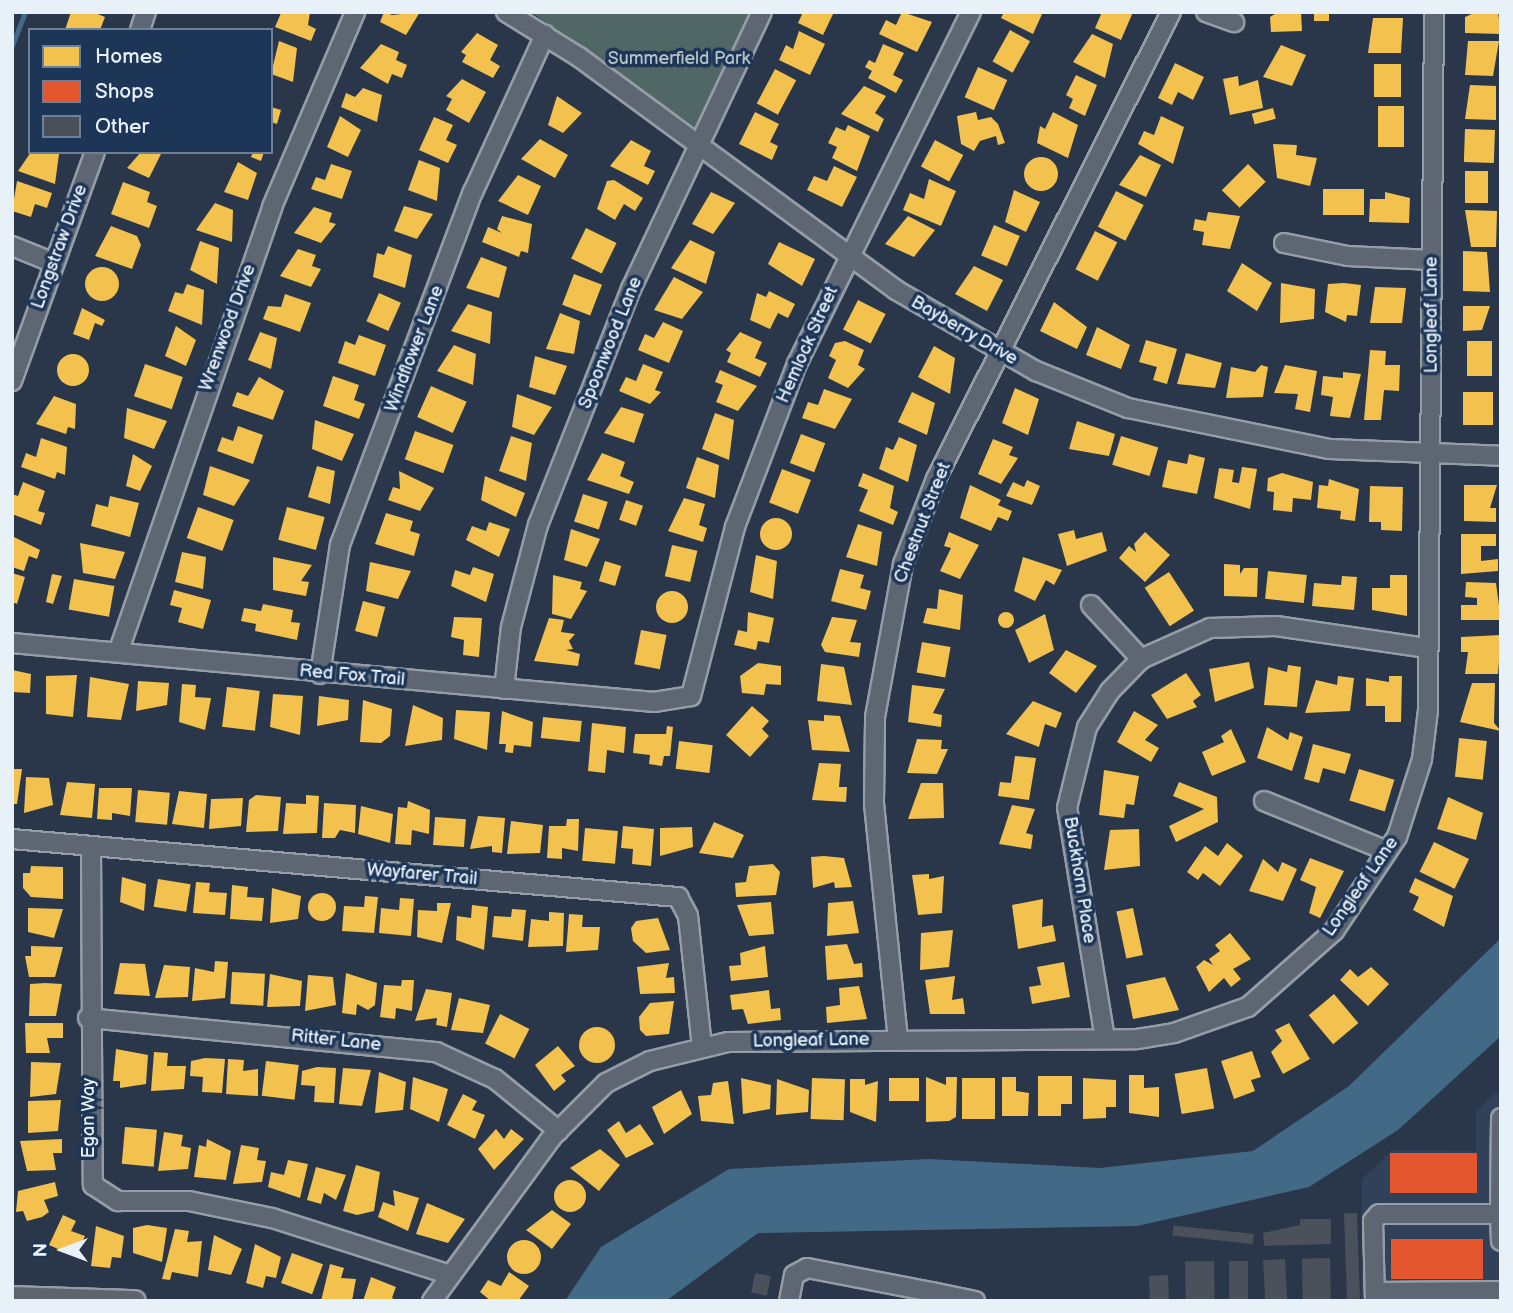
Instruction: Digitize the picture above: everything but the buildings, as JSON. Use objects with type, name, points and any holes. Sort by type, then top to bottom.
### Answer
[{"type":"main road","points":[[12,1297],[134,1301]]},
{"type":"street","name":"Wrenwood Drive","points":[[119,650],[272,207],[355,12]]},
{"type":"street","name":"Bayberry Drive","points":[[506,12],[545,35],[848,257],[1003,356],[1081,391],[1175,419],[1330,449],[1501,456]]},
{"type":"street","name":"Spoonwood Lane","points":[[504,688],[511,626],[538,525],[631,289],[762,12]]},
{"type":"street","name":"Hemlock Street","points":[[691,696],[750,483],[848,257],[971,12]]},
{"type":"street","name":"Chestnut Street","points":[[898,1040],[874,803],[875,717],[904,564],[936,479],[1003,356],[1171,12]]},
{"type":"street","points":[[1206,12],[1234,22]]},
{"type":"street","name":"Longleaf Lane","points":[[432,1301],[448,1274],[559,1131],[606,1083],[702,1047],[898,1040],[1105,1040],[1174,1033],[1248,1007],[1334,930],[1387,851],[1410,804],[1422,759],[1431,455],[1433,12]]},
{"type":"street","name":"Windflower Lane","points":[[320,674],[340,545],[473,192],[545,35]]},
{"type":"street","name":"Longstraw Drive","points":[[12,381],[93,154]]},
{"type":"street","points":[[1284,243],[1348,256],[1432,260]]},
{"type":"street","points":[[12,246],[54,263]]},
{"type":"street","points":[[1091,605],[1141,659]]},
{"type":"street","name":"Buckhorn Place","points":[[1105,1040],[1069,835],[1069,782],[1087,727],[1141,659],[1210,628],[1241,624],[1427,648]]},
{"type":"street","name":"Red Fox Trail","points":[[12,643],[119,650],[320,674],[654,702],[691,696]]},
{"type":"street","points":[[1264,801],[1387,851]]},
{"type":"street","name":"Wayfarer Trail","points":[[12,839],[678,897],[688,916],[702,1047]]},
{"type":"street","name":"Egan Way","points":[[91,846],[88,1165],[103,1196],[189,1202],[272,1218],[448,1274]]},
{"type":"street","name":"Ritter Lane","points":[[88,1018],[436,1052],[495,1079],[559,1131]]},
{"type":"street","points":[[1501,1118],[1501,1241]]},
{"type":"street","points":[[1500,1214],[1379,1214],[1373,1221],[1375,1296],[1501,1291]]},
{"type":"street","points":[[789,1301],[794,1275],[807,1268],[932,1296],[975,1301]]},
{"type":"shaded area","points":[[1501,938],[1501,1036],[1398,1130],[1309,1187],[1137,1226],[758,1233],[666,1301],[565,1301],[601,1247],[729,1169],[929,1159],[1100,1168],[1253,1151],[1349,1086]]},
{"type":"shaded area","points":[[1494,1093],[1501,1093],[1501,1301],[1361,1301],[1362,1179],[1392,1150],[1476,1151],[1476,1112]]},
{"type":"green space","name":"Summerfield Park","points":[[531,12],[752,12],[696,128]]},
{"type":"waterway","points":[[12,46],[25,12]]}]
